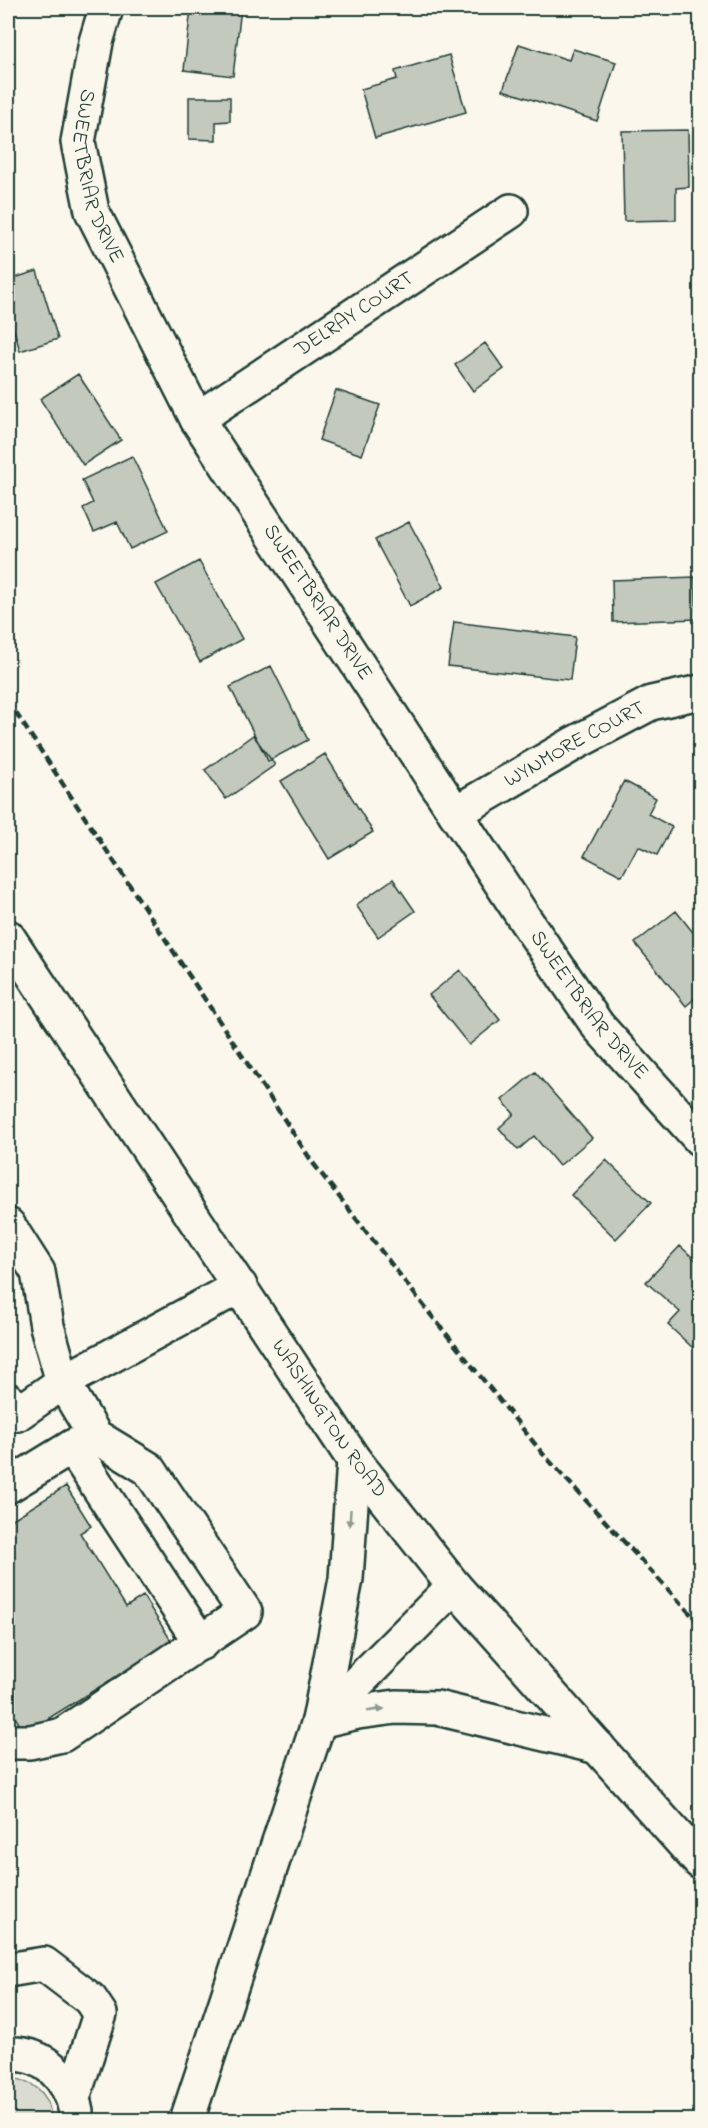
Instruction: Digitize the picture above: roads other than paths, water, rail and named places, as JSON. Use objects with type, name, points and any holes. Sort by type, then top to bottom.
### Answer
[{"type":"street","name":"SWEETBRIAR DRIVE","points":[[106,8],[96,42],[78,142],[92,211],[197,418],[526,921],[598,1026],[700,1139]]},
{"type":"street","name":"DELRAY COURT","points":[[197,418],[511,211]]},
{"type":"street","name":"WYNMORE COURT","points":[[455,813],[575,743],[651,703],[700,692]]},
{"type":"street","name":"WASHINGTON ROAD","points":[[8,937],[354,1460],[454,1586],[700,1862]]},
{"type":"street","points":[[8,1225],[38,1272],[47,1326],[84,1442],[201,1642]]},
{"type":"street","points":[[8,1400],[17,1414],[63,1382],[240,1286]]},
{"type":"street","points":[[8,1486],[84,1442]]},
{"type":"street","points":[[8,1742],[30,1742],[62,1735],[245,1612],[149,1469],[84,1442]]},
{"type":"street","points":[[187,2121],[319,1721],[346,1579],[354,1460]]},
{"type":"street","points":[[319,1721],[454,1586]]},
{"type":"street","points":[[319,1721],[396,1707],[437,1708],[598,1747]]},
{"type":"street","points":[[8,1970],[44,1964],[90,1999],[100,2014],[75,2109]]},
{"type":"street","points":[[8,2054],[31,2056],[50,2065],[64,2080],[75,2109]]},
{"type":"railway","points":[[8,701],[313,1163],[543,1454],[700,1624]]}]
